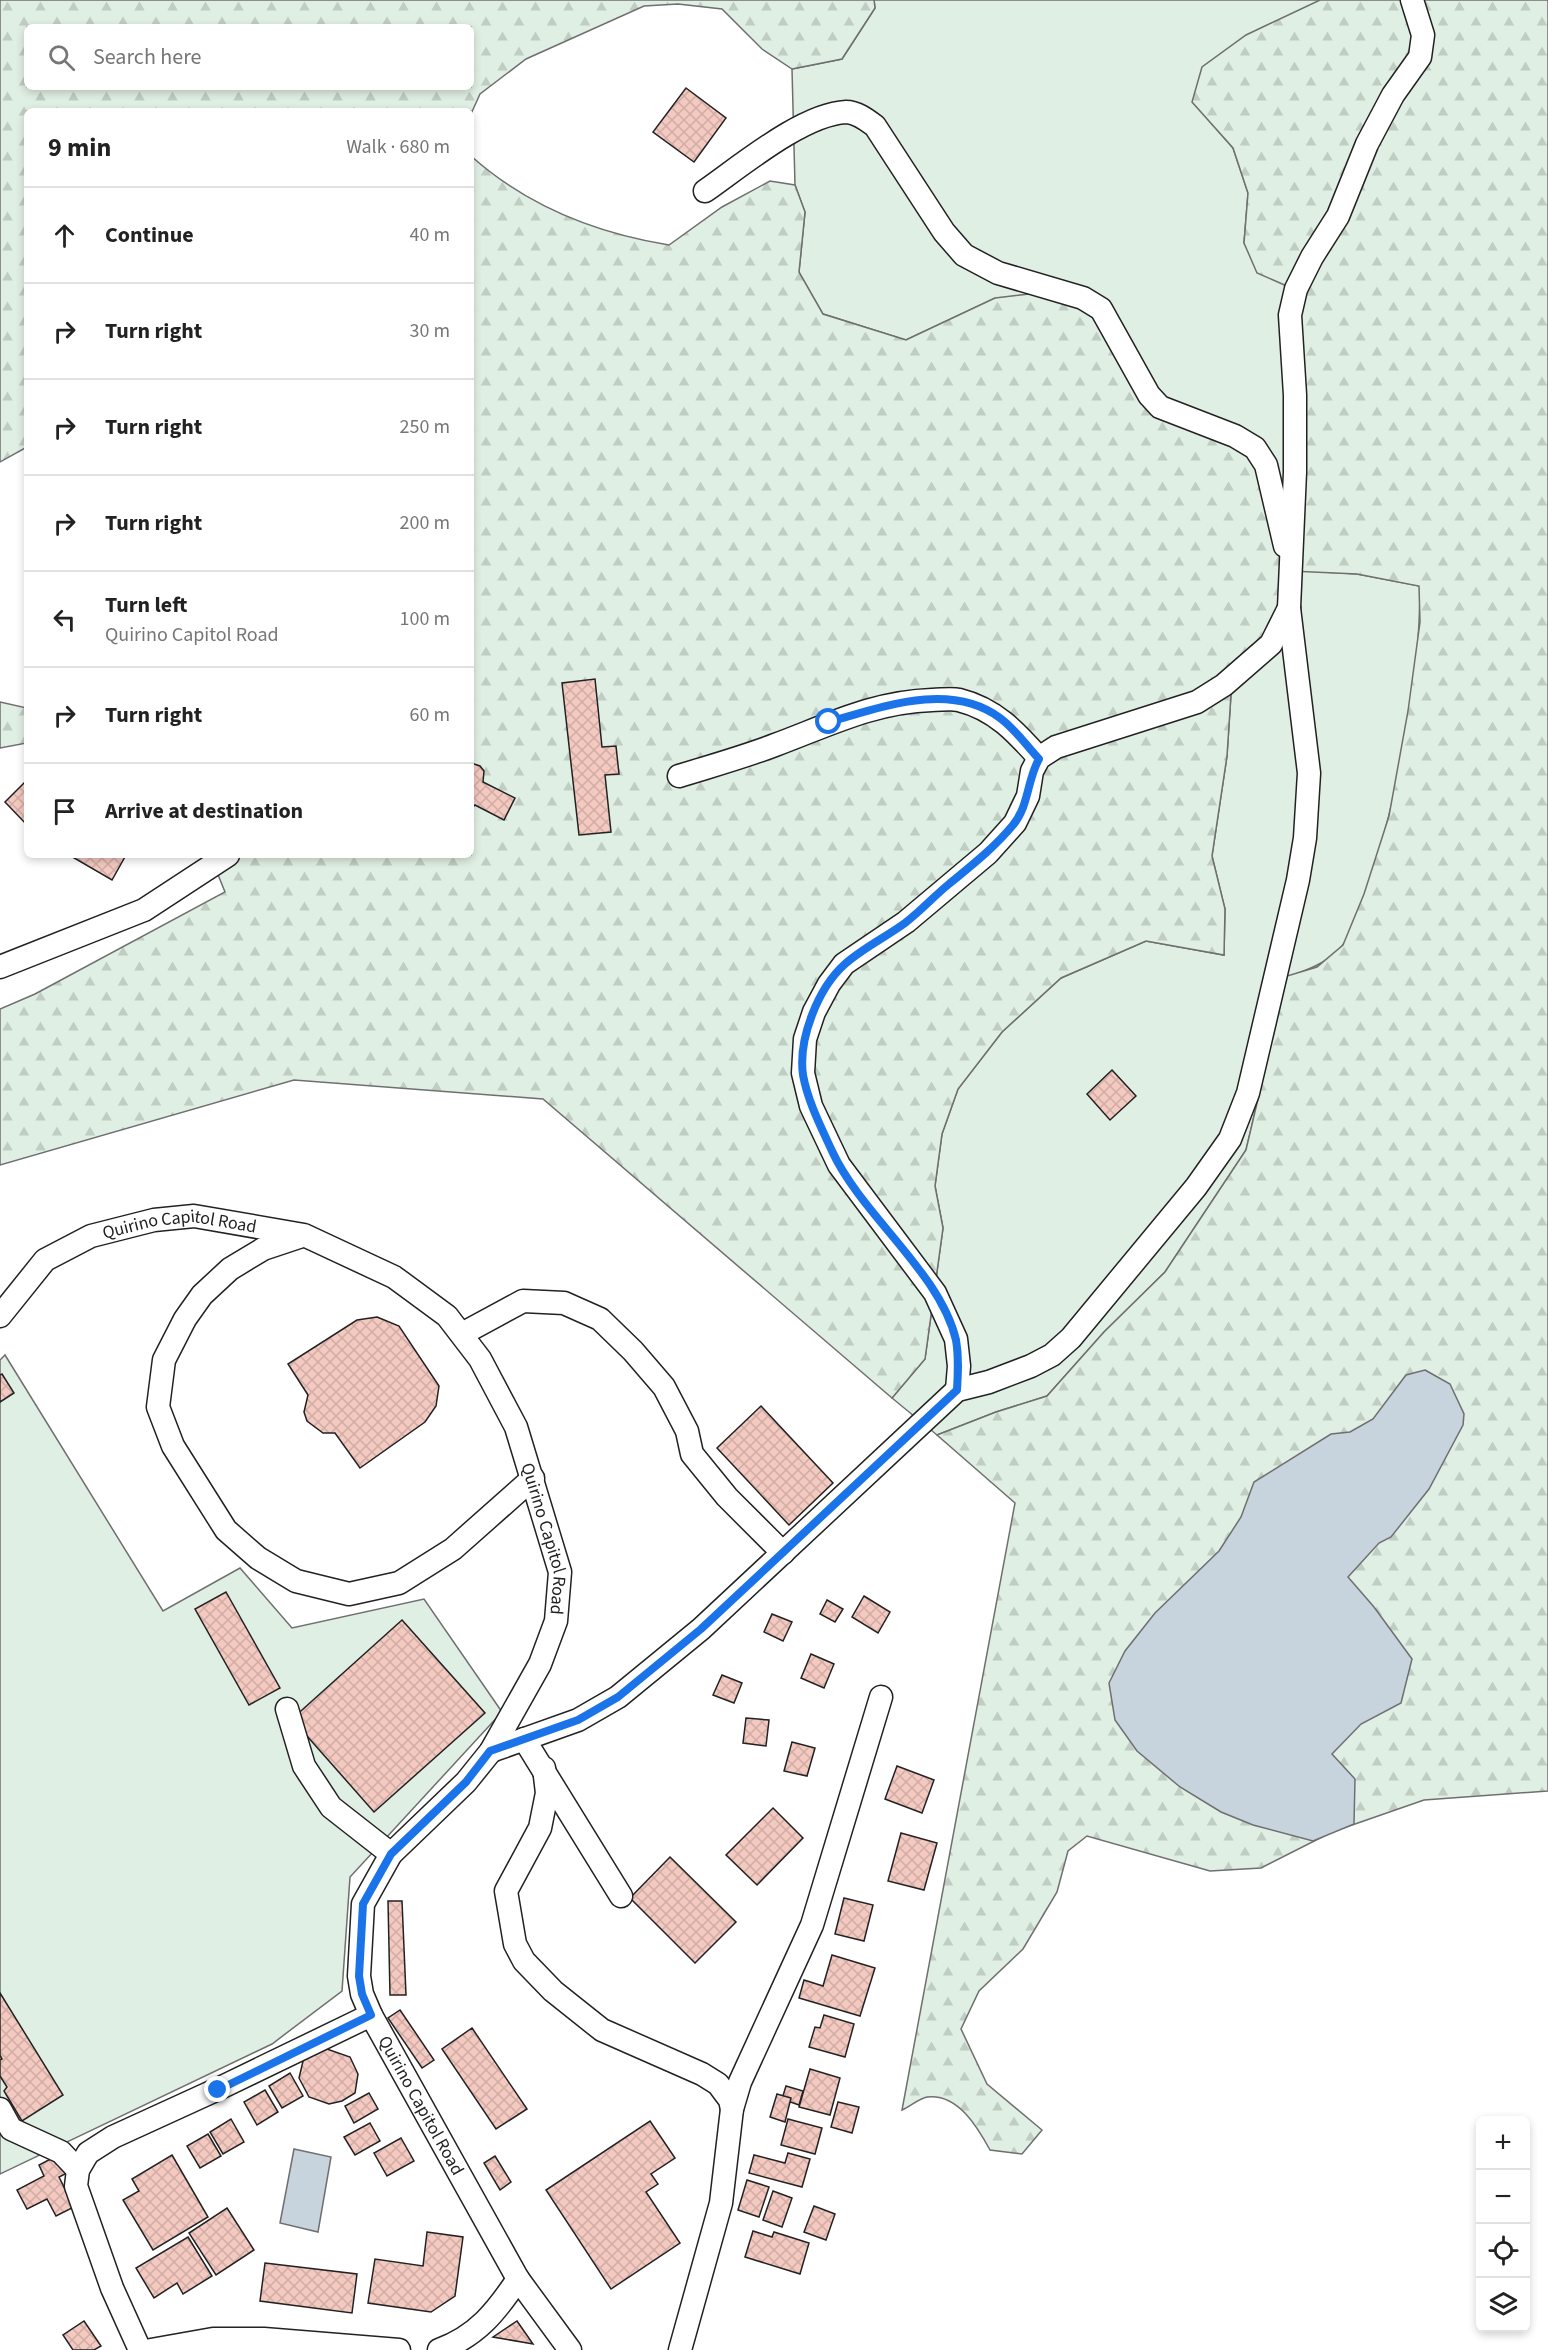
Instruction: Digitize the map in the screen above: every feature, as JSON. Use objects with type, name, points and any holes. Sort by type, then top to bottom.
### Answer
[{"type":"street","points":[[490,1751],[578,1720],[618,1697],[701,1629],[957,1390],[989,1382],[1031,1366],[1052,1355],[1071,1338],[1196,1187],[1230,1139],[1248,1093],[1298,880],[1305,838],[1309,773],[1288,608],[1296,395],[1290,315],[1296,290],[1312,257],[1338,216],[1366,144],[1419,57],[1424,35],[1412,0]]},
{"type":"street","points":[[705,191],[793,130],[832,114],[849,112],[864,118],[875,126],[944,232],[964,255],[998,273],[1083,298],[1101,309],[1149,395],[1160,408],[1235,436],[1255,448],[1266,465],[1291,571]]},
{"type":"street","points":[[957,1390],[959,1366],[956,1339],[936,1293],[839,1165],[811,1106],[803,1073],[805,1039],[824,994],[844,964],[906,922],[988,853],[1015,823],[1028,796],[1032,771],[1039,759],[1056,747],[1197,702],[1224,685],[1270,644],[1288,608]]},
{"type":"street","points":[[679,776],[775,745],[829,722],[904,701],[958,700],[983,709],[998,716],[1012,728],[1039,759]]},
{"type":"street","points":[[0,967],[144,910],[223,858]]},
{"type":"street","name":"Quirino Capitol Road","points":[[0,1316],[45,1260],[91,1236],[154,1220],[194,1216],[304,1235],[394,1277],[440,1310],[462,1334],[480,1359],[516,1427],[533,1478],[560,1572],[556,1621],[540,1664],[490,1751],[466,1782],[391,1854],[363,1904],[359,1976],[362,1994],[371,2015],[518,2279],[573,2347]]},
{"type":"street","points":[[304,1235],[263,1249],[230,1269],[202,1295],[185,1319],[164,1360],[158,1407],[173,1446],[226,1530],[258,1558],[296,1581],[349,1594],[399,1584],[444,1555],[533,1478]]},
{"type":"street","points":[[462,1334],[523,1301],[564,1303],[600,1320],[664,1387],[687,1431],[692,1454],[728,1497],[783,1553]]},
{"type":"street","points":[[680,2350],[721,2204],[732,2109],[740,2082],[812,1925],[881,1697]]},
{"type":"street","points":[[287,1709],[304,1766],[330,1808],[391,1854]]},
{"type":"street","points":[[524,1739],[621,1896]]},
{"type":"street","points":[[544,1768],[547,1793],[540,1828],[506,1891],[516,1944],[524,1961],[552,1991],[602,2030],[702,2074],[717,2084],[730,2100],[732,2109]]},
{"type":"street","points":[[140,2350],[112,2288],[76,2186],[78,2170],[88,2153],[112,2136],[218,2090],[371,2015]]},
{"type":"street","points":[[0,2109],[11,2129],[61,2152],[78,2170]]},
{"type":"street","points":[[439,2350],[462,2342],[480,2326],[503,2302],[518,2279]]},
{"type":"street","points":[[151,2350],[213,2339],[264,2339],[399,2350]]},
{"type":"green space","points":[[0,0],[874,0],[875,8],[842,59],[792,69],[762,49],[722,9],[678,4],[644,6],[526,59],[480,94],[474,108],[24,108],[24,449],[0,462]]},
{"type":"green space","points":[[874,0],[1320,0],[1193,102],[1233,148],[1248,193],[1244,243],[1296,289],[1291,570],[1357,574],[1420,586],[1416,666],[1403,752],[1394,796],[1371,877],[1344,943],[1324,961],[1287,977],[1246,1150],[1165,1272],[1104,1332],[1047,1396],[996,1412],[937,1435],[892,1398],[925,1359],[943,1228],[935,1186],[942,1134],[958,1089],[1002,1032],[1061,978],[1146,941],[1224,955],[1225,909],[1212,856],[1227,756],[1232,679],[1183,417],[995,298],[906,340],[823,314],[799,272],[805,212],[795,185],[792,69],[842,59],[875,8]]},
{"type":"green space","points":[[1320,0],[1548,0],[1548,1791],[1424,1800],[1332,1832],[1261,1868],[1210,1871],[1087,1836],[1068,1851],[1057,1892],[1023,1949],[979,1991],[961,2029],[987,2084],[1042,2130],[1022,2154],[990,2150],[966,2114],[948,2100],[927,2097],[902,2110],[1015,1503],[937,1435],[996,1412],[1047,1396],[1104,1332],[1165,1272],[1246,1150],[1287,976],[1317,967],[1343,945],[1364,894],[1389,816],[1408,711],[1420,622],[1419,586],[1357,574],[1291,571],[1289,608],[1232,679],[1227,756],[1212,856],[1225,909],[1224,955],[1146,941],[1061,978],[1002,1032],[958,1089],[942,1134],[935,1186],[943,1228],[925,1359],[892,1398],[543,1099],[294,1080],[0,1165],[0,1009],[35,994],[225,892],[211,858],[474,858],[474,158],[515,189],[563,215],[615,233],[669,245],[722,207],[770,181],[795,185],[805,212],[799,272],[823,314],[906,340],[995,298],[1056,291],[1083,298],[1149,395],[1255,448],[1290,568],[1296,290],[1257,273],[1244,243],[1248,193],[1233,148],[1192,102],[1202,67],[1246,35]]},
{"type":"green space","points":[[0,702],[24,707],[24,744],[0,748]]},
{"type":"green space","points":[[5,1355],[163,1611],[240,1568],[292,1628],[424,1599],[502,1712],[350,1877],[342,1991],[272,2044],[0,2174],[0,1360]]},
{"type":"shaded area","points":[[1425,1370],[1450,1384],[1464,1414],[1463,1425],[1429,1489],[1391,1537],[1379,1543],[1348,1577],[1374,1607],[1412,1659],[1401,1703],[1361,1724],[1332,1754],[1355,1779],[1354,1824],[1313,1841],[1253,1825],[1221,1812],[1180,1787],[1137,1751],[1115,1720],[1109,1683],[1125,1651],[1155,1613],[1219,1551],[1241,1517],[1254,1482],[1331,1434],[1350,1432],[1373,1419],[1406,1375]]},
{"type":"shaded area","points":[[294,2149],[331,2157],[318,2232],[280,2223]]},
{"type":"building","points":[[686,88],[726,118],[694,162],[653,132]]},
{"type":"building","points":[[595,679],[602,747],[616,746],[619,774],[605,775],[611,832],[579,835],[562,683]]},
{"type":"building","points":[[474,764],[480,766],[484,771],[483,782],[515,798],[504,820],[475,805]]},
{"type":"building","points":[[24,783],[24,822],[5,802]]},
{"type":"building","points":[[74,858],[124,858],[112,880]]},
{"type":"building","points":[[1112,1070],[1136,1096],[1110,1120],[1087,1094]]},
{"type":"building","points":[[377,1317],[399,1326],[439,1386],[436,1406],[425,1422],[360,1468],[335,1433],[323,1433],[307,1421],[304,1412],[308,1395],[288,1364],[357,1320]]},
{"type":"building","points":[[2,1374],[14,1393],[0,1402],[0,1375]]},
{"type":"building","points":[[761,1406],[833,1483],[789,1525],[717,1448]]},
{"type":"building","points":[[226,1592],[280,1688],[249,1705],[195,1609]]},
{"type":"building","points":[[864,1596],[890,1612],[878,1633],[852,1617]]},
{"type":"building","points":[[827,1600],[843,1609],[835,1622],[820,1614]]},
{"type":"building","points":[[772,1614],[792,1622],[783,1641],[764,1632]]},
{"type":"building","points":[[402,1620],[485,1713],[374,1812],[292,1719]]},
{"type":"building","points":[[811,1654],[834,1664],[824,1688],[801,1678]]},
{"type":"building","points":[[722,1675],[742,1683],[734,1703],[713,1695]]},
{"type":"building","points":[[746,1718],[769,1720],[766,1746],[743,1743]]},
{"type":"building","points":[[792,1742],[815,1748],[807,1776],[784,1771]]},
{"type":"building","points":[[897,1766],[934,1780],[922,1813],[885,1799]]},
{"type":"building","points":[[773,1808],[803,1838],[757,1885],[726,1855]]},
{"type":"building","points":[[901,1833],[937,1843],[924,1890],[888,1881]]},
{"type":"building","points":[[670,1857],[736,1922],[695,1963],[630,1898]]},
{"type":"building","points":[[844,1898],[873,1905],[864,1941],[835,1934]]},
{"type":"building","points":[[388,1901],[402,1901],[406,1995],[390,1995]]},
{"type":"building","points":[[832,1955],[875,1968],[860,2016],[799,1998],[804,1980],[823,1986]]},
{"type":"building","points":[[0,1993],[63,2095],[22,2121],[4,2091],[7,2087],[0,2076],[0,2060],[2,2059],[0,2055]]},
{"type":"building","points":[[400,2010],[434,2060],[422,2068],[388,2018]]},
{"type":"building","points":[[824,2015],[854,2024],[845,2057],[809,2047],[815,2027],[820,2028]]},
{"type":"building","points":[[472,2028],[527,2109],[496,2129],[442,2049]]},
{"type":"building","points":[[324,2048],[350,2057],[358,2074],[355,2093],[342,2101],[329,2104],[309,2097],[299,2078],[304,2057]]},
{"type":"building","points":[[810,2069],[840,2078],[830,2115],[799,2107]]},
{"type":"building","points":[[290,2073],[303,2096],[282,2108],[269,2086]]},
{"type":"building","points":[[786,2086],[803,2091],[799,2105],[782,2099]]},
{"type":"building","points":[[265,2090],[278,2112],[257,2125],[244,2102]]},
{"type":"building","points":[[369,2093],[378,2109],[354,2123],[345,2106]]},
{"type":"building","points":[[777,2094],[791,2098],[785,2122],[770,2117]]},
{"type":"building","points":[[838,2102],[859,2107],[852,2133],[831,2127]]},
{"type":"building","points":[[231,2119],[244,2142],[223,2154],[210,2132]]},
{"type":"building","points":[[788,2119],[822,2128],[815,2154],[781,2145]]},
{"type":"building","points":[[650,2121],[675,2158],[651,2174],[658,2184],[646,2192],[680,2243],[611,2289],[546,2190]]},
{"type":"building","points":[[370,2123],[380,2141],[355,2155],[344,2137]]},
{"type":"building","points":[[208,2134],[221,2156],[200,2168],[187,2146]]},
{"type":"building","points":[[401,2138],[414,2161],[387,2176],[374,2153]]},
{"type":"building","points":[[788,2153],[810,2159],[802,2187],[749,2173],[754,2155],[785,2163]]},
{"type":"building","points":[[58,2155],[67,2173],[59,2177],[74,2207],[56,2216],[47,2199],[27,2209],[17,2190],[44,2176],[39,2165]]},
{"type":"building","points":[[172,2155],[208,2217],[153,2250],[123,2200],[139,2191],[132,2179]]},
{"type":"building","points":[[495,2156],[511,2182],[500,2190],[484,2163]]},
{"type":"building","points":[[747,2180],[769,2187],[759,2217],[738,2210]]},
{"type":"building","points":[[773,2191],[792,2198],[782,2227],[763,2220]]},
{"type":"building","points":[[814,2206],[835,2214],[826,2240],[804,2232]]},
{"type":"building","points":[[227,2208],[254,2250],[216,2275],[189,2233]]},
{"type":"building","points":[[753,2231],[772,2237],[774,2232],[809,2243],[800,2274],[745,2257]]},
{"type":"building","points":[[427,2232],[463,2237],[455,2296],[431,2312],[368,2303],[375,2259],[423,2266]]},
{"type":"building","points":[[188,2237],[212,2276],[183,2294],[177,2283],[154,2298],[136,2268]]},
{"type":"building","points":[[265,2263],[357,2274],[352,2313],[260,2301]]},
{"type":"building","points":[[84,2321],[101,2346],[94,2350],[73,2350],[63,2335]]},
{"type":"building","points":[[517,2321],[533,2344],[493,2337]]},
{"type":"route","points":[[218,2090],[371,2015],[362,1994],[359,1976],[358,1953],[363,1904],[391,1854],[466,1782],[490,1751],[578,1720],[618,1697],[701,1629],[957,1390],[959,1366],[956,1339],[936,1293],[885,1229],[839,1165],[811,1106],[803,1073],[805,1039],[814,1012],[829,984],[844,964],[906,922],[988,853],[1015,823],[1028,796],[1032,771],[1039,759],[1012,728],[998,716],[958,700],[904,701],[829,722]]}]
